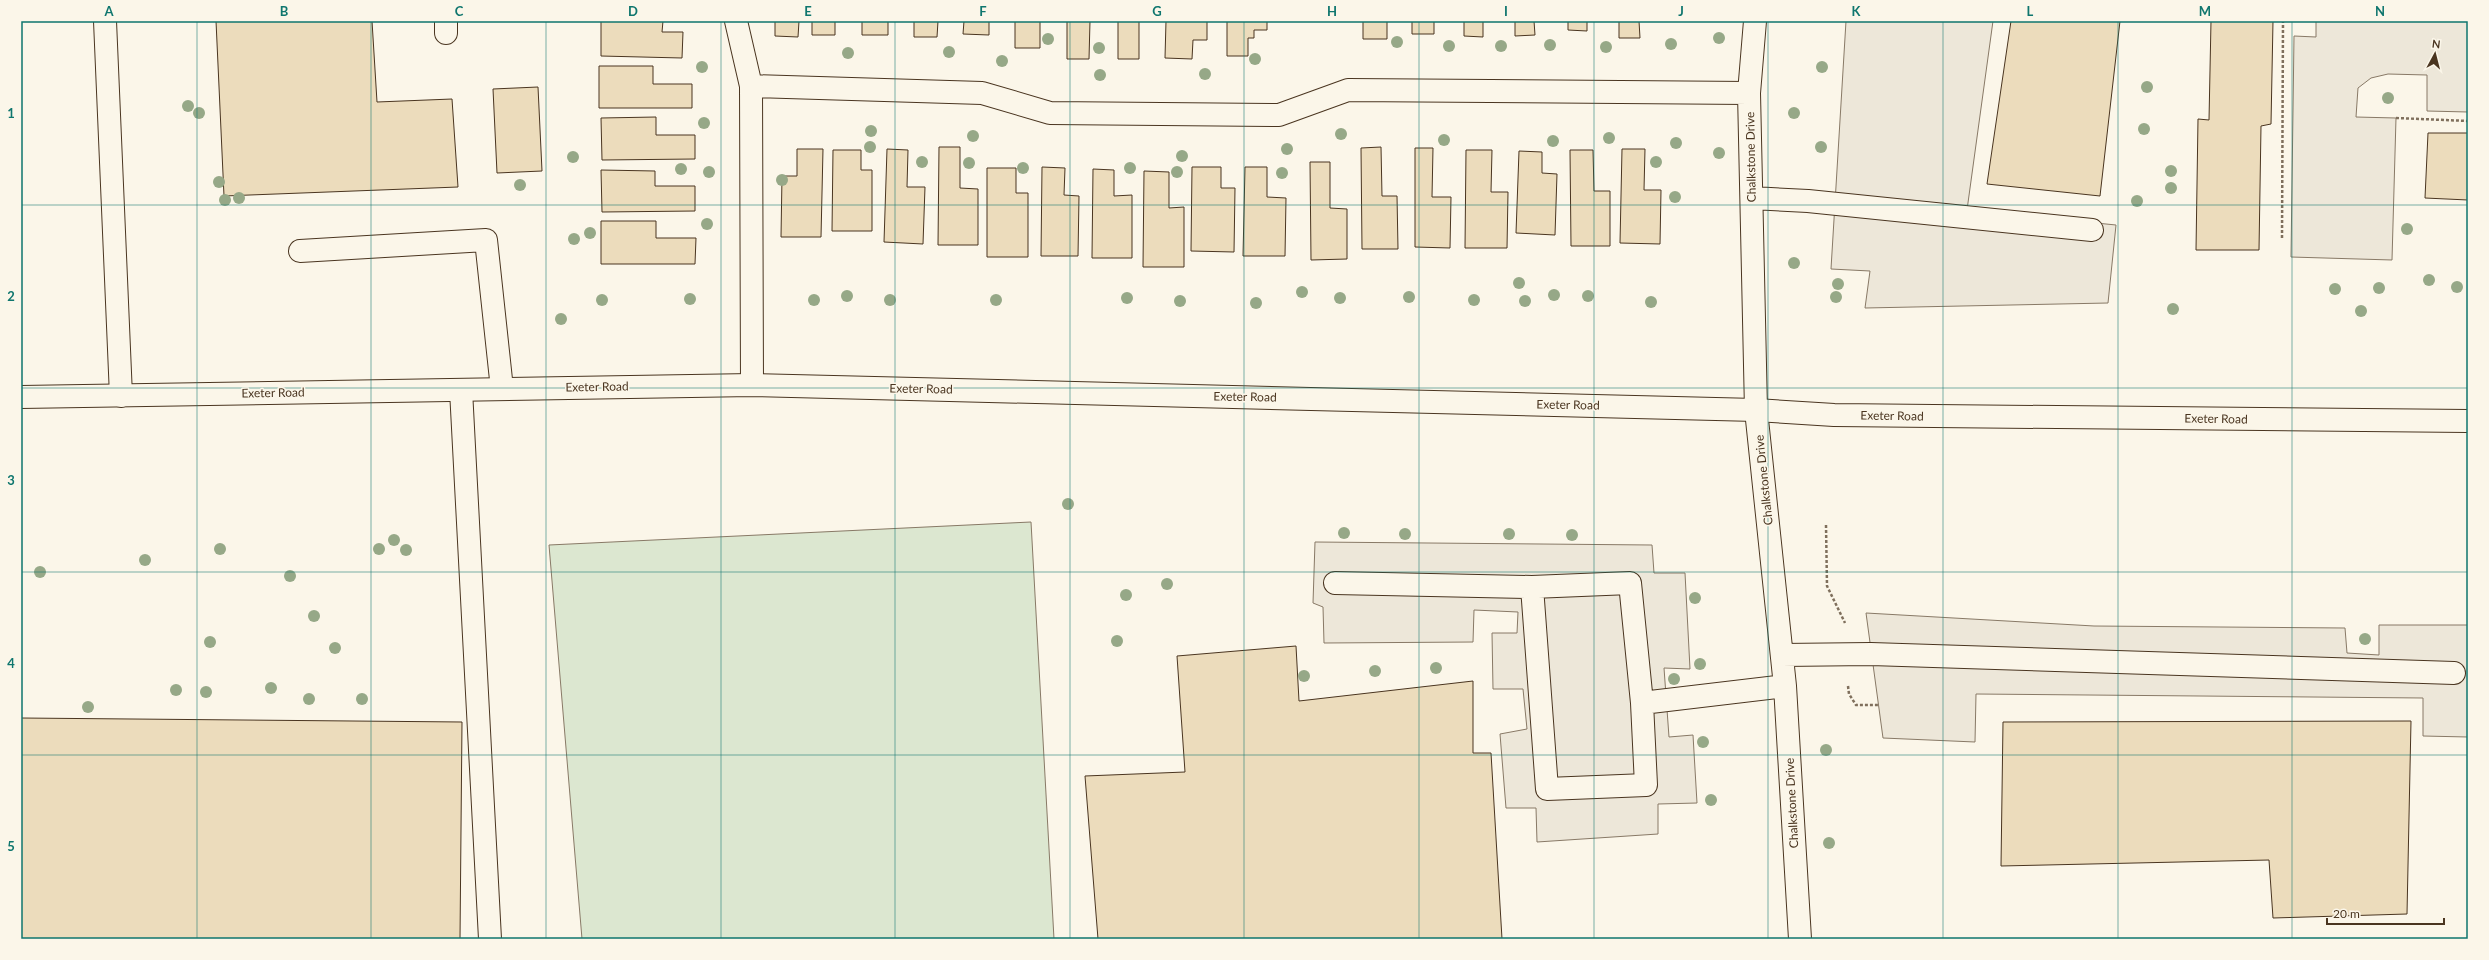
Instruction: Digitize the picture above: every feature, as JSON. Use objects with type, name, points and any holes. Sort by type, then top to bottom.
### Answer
[{"type":"main road","points":[[105,21],[121,396]]},
{"type":"main road","points":[[736,21],[751,86],[752,385]]},
{"type":"main road","name":"Chalkstone Drive","points":[[1756,21],[1749,93],[1756,410],[1785,686],[1800,939]]},
{"type":"main road","points":[[751,86],[982,93],[1050,113],[1279,115],[1348,90],[1749,93]]},
{"type":"main road","points":[[1752,198],[1808,200],[2092,230]]},
{"type":"main road","points":[[300,251],[486,240],[502,389]]},
{"type":"main road","name":"Exeter Road","points":[[21,397],[752,385],[1756,410],[1834,415],[2468,421]]},
{"type":"main road","points":[[461,390],[490,939]]},
{"type":"main road","points":[[1335,583],[1532,587],[1630,583],[1642,702],[1646,785],[1547,788],[1532,587]]},
{"type":"main road","points":[[1782,655],[1871,654],[2454,673]]},
{"type":"main road","points":[[1642,702],[1785,686]]},
{"type":"path","points":[[2282,238],[2283,21]]},
{"type":"path","points":[[2396,118],[2468,121]]},
{"type":"green space","points":[[1031,522],[1054,939],[582,939],[549,545]]},
{"type":"shaded area","points":[[1846,21],[1993,21],[1967,210],[2116,225],[2108,303],[1865,308],[1870,271],[1831,269]]},
{"type":"shaded area","points":[[2316,21],[2468,21],[2468,112],[2427,111],[2427,75],[2388,74],[2371,78],[2358,88],[2356,117],[2396,118],[2392,260],[2291,257],[2294,36],[2316,37]]},
{"type":"shaded area","points":[[1315,542],[1652,545],[1654,573],[1685,573],[1690,669],[1664,668],[1669,737],[1693,735],[1697,803],[1658,804],[1658,834],[1537,842],[1536,808],[1506,808],[1500,734],[1527,729],[1523,689],[1493,689],[1492,633],[1517,633],[1518,612],[1474,610],[1473,642],[1324,643],[1323,607],[1313,603]]},
{"type":"shaded area","points":[[1866,613],[2094,626],[2345,628],[2347,653],[2379,655],[2379,625],[2468,625],[2468,737],[2423,736],[2423,698],[1976,694],[1975,742],[1883,738]]},
{"type":"building","points":[[216,21],[372,21],[377,102],[452,99],[458,187],[224,196]]},
{"type":"building","points":[[601,21],[663,21],[662,32],[683,32],[682,58],[601,56]]},
{"type":"building","points":[[775,21],[799,21],[798,37],[775,36]]},
{"type":"building","points":[[812,21],[835,21],[835,35],[812,35]]},
{"type":"building","points":[[862,21],[888,21],[888,35],[862,35]]},
{"type":"building","points":[[914,21],[938,21],[937,37],[914,37]]},
{"type":"building","points":[[964,21],[989,21],[989,35],[963,34]]},
{"type":"building","points":[[1015,21],[1040,21],[1040,48],[1015,48]]},
{"type":"building","points":[[1067,21],[1090,21],[1089,59],[1067,59]]},
{"type":"building","points":[[1118,21],[1139,21],[1139,59],[1118,59]]},
{"type":"building","points":[[1166,21],[1207,21],[1207,40],[1193,40],[1192,59],[1165,58]]},
{"type":"building","points":[[1227,21],[1267,21],[1267,30],[1254,30],[1254,38],[1248,38],[1248,56],[1227,56]]},
{"type":"building","points":[[1363,21],[1387,21],[1387,39],[1363,39]]},
{"type":"building","points":[[1412,21],[1434,21],[1434,34],[1412,34]]},
{"type":"building","points":[[1464,21],[1483,21],[1483,37],[1464,36]]},
{"type":"building","points":[[1515,21],[1534,21],[1535,35],[1515,36]]},
{"type":"building","points":[[1568,21],[1587,21],[1587,31],[1568,30]]},
{"type":"building","points":[[1619,21],[1639,21],[1640,38],[1619,38]]},
{"type":"building","points":[[2011,21],[2120,21],[2100,196],[1987,184]]},
{"type":"building","points":[[2211,21],[2273,21],[2271,124],[2261,126],[2259,250],[2196,250],[2198,119],[2209,120]]},
{"type":"building","points":[[599,66],[653,66],[653,84],[692,84],[692,108],[599,108]]},
{"type":"building","points":[[538,87],[542,171],[497,173],[493,89]]},
{"type":"building","points":[[656,117],[656,135],[695,135],[695,159],[602,160],[601,118]]},
{"type":"building","points":[[2428,133],[2468,133],[2468,200],[2425,198]]},
{"type":"building","points":[[939,147],[960,147],[960,188],[978,189],[978,245],[938,245]]},
{"type":"building","points":[[1381,147],[1382,196],[1397,196],[1398,249],[1362,249],[1361,148]]},
{"type":"building","points":[[1415,148],[1433,148],[1432,197],[1451,197],[1450,248],[1415,247]]},
{"type":"building","points":[[797,149],[823,149],[821,237],[781,237],[782,176],[797,176]]},
{"type":"building","points":[[887,149],[908,150],[907,187],[925,187],[923,244],[884,242]]},
{"type":"building","points":[[1622,149],[1645,149],[1644,190],[1661,190],[1660,244],[1620,243]]},
{"type":"building","points":[[833,150],[861,150],[861,170],[872,170],[872,231],[832,231]]},
{"type":"building","points":[[1466,150],[1492,150],[1491,192],[1508,192],[1507,248],[1465,248]]},
{"type":"building","points":[[1570,150],[1593,150],[1594,191],[1610,191],[1610,246],[1571,246]]},
{"type":"building","points":[[1519,151],[1542,152],[1542,173],[1557,174],[1555,235],[1516,233]]},
{"type":"building","points":[[1310,162],[1330,162],[1330,208],[1347,209],[1347,259],[1311,260]]},
{"type":"building","points":[[1042,167],[1065,168],[1064,195],[1079,196],[1078,256],[1041,256]]},
{"type":"building","points":[[1192,167],[1221,167],[1221,188],[1235,188],[1234,252],[1191,251]]},
{"type":"building","points":[[1245,167],[1267,167],[1267,197],[1286,198],[1285,256],[1243,256]]},
{"type":"building","points":[[987,168],[1016,168],[1016,193],[1028,193],[1028,257],[987,257]]},
{"type":"building","points":[[1093,169],[1114,170],[1114,196],[1132,195],[1132,258],[1092,258]]},
{"type":"building","points":[[601,170],[655,171],[655,186],[695,186],[695,211],[602,212]]},
{"type":"building","points":[[1144,171],[1169,172],[1169,208],[1184,207],[1184,267],[1143,267]]},
{"type":"building","points":[[601,221],[656,221],[656,238],[696,238],[695,264],[601,264]]},
{"type":"building","points":[[1296,646],[1299,701],[1473,681],[1473,753],[1491,753],[1502,939],[1098,939],[1085,776],[1185,772],[1177,656]]},
{"type":"building","points":[[21,718],[462,722],[460,939],[21,939]]},
{"type":"building","points":[[2411,721],[2407,914],[2273,918],[2269,860],[2001,866],[2003,722]]}]
